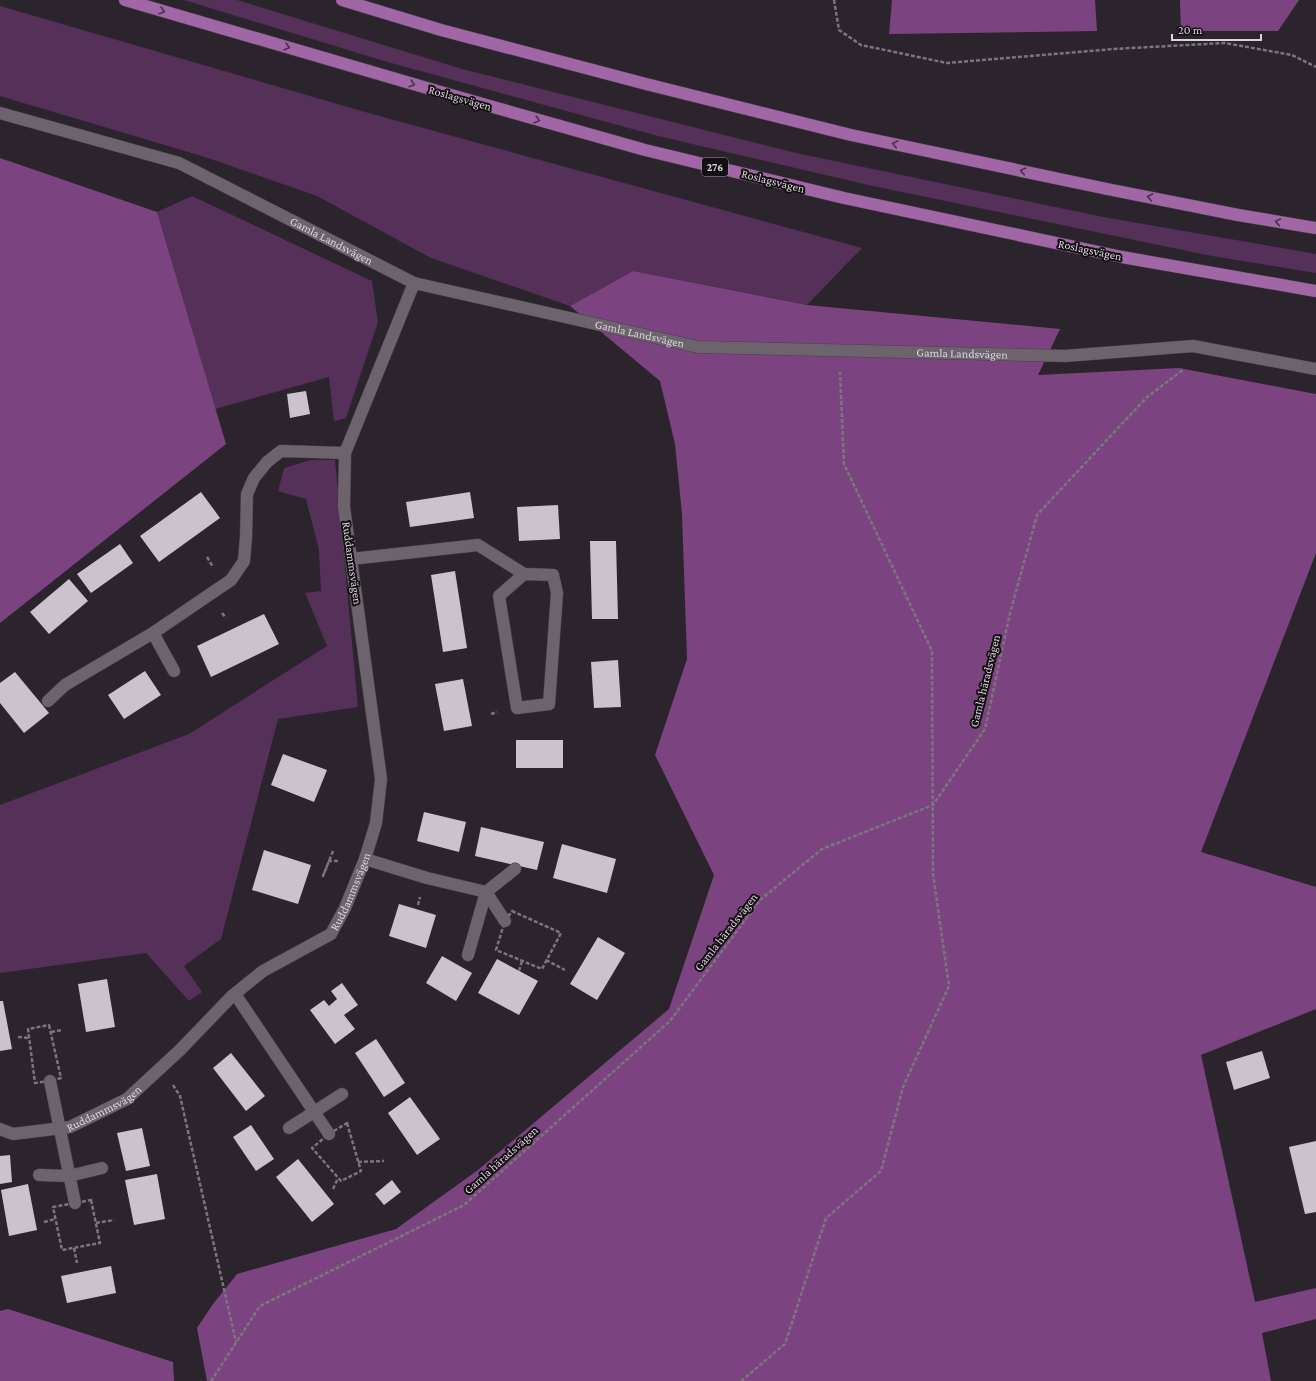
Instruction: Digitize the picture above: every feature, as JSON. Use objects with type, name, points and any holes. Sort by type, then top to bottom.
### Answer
[{"type":"main road","name":"Roslagsvägen","points":[[124,0],[444,94],[652,152],[844,198],[1114,256],[1316,290]]},
{"type":"main road","points":[[342,0],[441,30],[646,84],[851,135],[1238,215],[1316,228]]},
{"type":"street","name":"Gamla Landsvägen","points":[[0,113],[179,163],[414,282],[698,347],[1065,356],[1193,346],[1316,369]]},
{"type":"street","name":"Ruddammsvägen","points":[[0,1129],[13,1134],[70,1127],[127,1099],[235,994],[263,971],[331,934],[345,908],[365,859],[376,823],[382,779],[344,507],[345,452],[362,414],[414,282]]},
{"type":"street","points":[[48,701],[65,685],[153,633],[231,580],[244,561],[247,494],[254,478],[267,462],[282,451],[345,452]]},
{"type":"street","points":[[351,559],[478,545],[524,574],[553,575],[557,593],[549,704],[517,708],[499,596],[524,574]]},
{"type":"street","points":[[153,633],[174,671]]},
{"type":"street","points":[[365,859],[427,878],[486,892],[505,922]]},
{"type":"street","points":[[468,955],[486,892],[515,869]]},
{"type":"street","points":[[235,994],[329,1134]]},
{"type":"street","points":[[50,1081],[75,1203]]},
{"type":"street","points":[[289,1128],[342,1094]]},
{"type":"street","points":[[39,1176],[69,1176],[102,1168]]},
{"type":"path","points":[[834,0],[839,30],[862,45],[947,64],[1113,49],[1225,43],[1292,55],[1316,67]]},
{"type":"path","name":"Gamla häradsvägen","points":[[211,1381],[260,1306],[464,1205],[670,1021],[760,900],[822,849],[933,805],[985,729],[1010,613],[1037,515],[1146,398],[1195,361],[1193,346]]},
{"type":"path","points":[[741,1381],[785,1344],[826,1218],[881,1171],[903,1087],[949,986],[933,874],[932,651],[844,464],[839,351]]},
{"type":"path","points":[[333,851],[323,876],[329,862],[365,859]]},
{"type":"path","points":[[496,950],[542,969],[561,933],[512,911]]},
{"type":"path","points":[[546,960],[565,970]]},
{"type":"path","points":[[519,971],[522,961]]},
{"type":"path","points":[[49,1025],[61,1078],[36,1083],[29,1038],[28,1029],[49,1025]]},
{"type":"path","points":[[51,1032],[62,1030]]},
{"type":"path","points":[[18,1037],[29,1038]]},
{"type":"path","points":[[162,1066],[180,1096],[236,1342]]},
{"type":"path","points":[[358,1162],[384,1161]]},
{"type":"path","points":[[333,1189],[338,1178]]},
{"type":"path","points":[[44,1222],[55,1219]]},
{"type":"path","points":[[96,1223],[114,1220]]},
{"type":"path","points":[[74,1248],[77,1263]]},
{"type":"shaded area","points":[[184,0],[237,0],[462,69],[796,153],[1103,217],[1316,254],[1316,273],[1212,256],[873,186],[658,136],[384,61]]},
{"type":"shaded area","points":[[892,0],[1095,0],[1097,31],[889,34]]},
{"type":"shaded area","points":[[1180,0],[1299,0],[1278,31],[1181,31]]},
{"type":"shaded area","points":[[0,6],[365,112],[862,248],[807,305],[633,271],[570,306],[431,258],[317,196],[205,157],[0,96]]},
{"type":"shaded area","points":[[0,158],[157,212],[226,444],[0,623]]},
{"type":"shaded area","points":[[192,196],[372,281],[378,322],[346,418],[334,421],[329,377],[215,409],[157,212]]},
{"type":"shaded area","points":[[633,271],[807,305],[1060,329],[1038,375],[1179,368],[1316,394],[1316,553],[1201,852],[1316,887],[1316,1009],[1201,1055],[1255,1302],[1316,1288],[1316,1319],[1262,1333],[1271,1381],[207,1381],[197,1328],[213,1304],[237,1274],[396,1229],[478,1170],[669,1009],[714,875],[655,755],[687,659],[682,514],[675,444],[660,381],[570,306]]},
{"type":"shaded area","points":[[311,460],[335,460],[358,707],[278,719],[221,939],[184,966],[202,992],[189,1001],[146,953],[0,973],[0,805],[189,734],[327,646],[305,593],[321,591],[319,550],[306,499],[278,491],[284,468]]},
{"type":"shaded area","points":[[8,1309],[173,1362],[174,1381],[0,1381],[0,1311]]},
{"type":"building","points":[[306,391],[310,414],[290,418],[287,394]]},
{"type":"building","points":[[201,492],[220,518],[159,562],[140,536]]},
{"type":"building","points":[[470,492],[474,518],[410,527],[406,502]]},
{"type":"building","points":[[558,505],[560,539],[519,541],[517,507]]},
{"type":"building","points":[[590,541],[616,541],[618,619],[592,619]]},
{"type":"building","points":[[120,544],[133,563],[91,593],[77,574]]},
{"type":"building","points":[[455,571],[467,648],[443,652],[431,575]]},
{"type":"building","points":[[69,579],[88,601],[49,634],[30,612]]},
{"type":"building","points":[[264,614],[279,644],[211,677],[197,646]]},
{"type":"building","points":[[618,660],[621,707],[594,708],[591,662]]},
{"type":"building","points":[[145,671],[161,695],[124,719],[108,695]]},
{"type":"building","points":[[15,672],[49,713],[24,733],[0,703],[0,683]]},
{"type":"building","points":[[463,679],[472,726],[444,731],[435,684]]},
{"type":"building","points":[[516,740],[563,740],[563,768],[516,768]]},
{"type":"building","points":[[283,754],[327,770],[314,802],[271,785]]},
{"type":"building","points":[[424,812],[466,822],[459,852],[417,841]]},
{"type":"building","points":[[481,827],[544,842],[537,870],[475,856]]},
{"type":"building","points":[[562,844],[616,859],[607,893],[553,878]]},
{"type":"building","points":[[264,850],[311,865],[298,904],[252,890]]},
{"type":"building","points":[[399,904],[436,915],[426,948],[389,936]]},
{"type":"building","points":[[598,937],[625,953],[597,1000],[570,984]]},
{"type":"building","points":[[442,956],[472,973],[456,1001],[426,983]]},
{"type":"building","points":[[497,959],[538,981],[519,1015],[478,993]]},
{"type":"building","points":[[107,979],[115,1027],[86,1032],[78,984]]},
{"type":"building","points":[[342,983],[358,1005],[344,1015],[355,1029],[335,1044],[310,1010],[324,1000],[329,1006],[337,999],[331,991]]},
{"type":"building","points":[[0,1001],[3,1001],[12,1049],[0,1051]]},
{"type":"building","points":[[376,1039],[405,1083],[384,1097],[355,1053]]},
{"type":"building","points":[[1262,1051],[1270,1078],[1234,1090],[1226,1062]]},
{"type":"building","points":[[231,1053],[265,1096],[246,1111],[213,1068]]},
{"type":"building","points":[[410,1097],[440,1139],[417,1155],[388,1113]]},
{"type":"building","points":[[251,1125],[274,1159],[256,1171],[233,1137]]},
{"type":"building","points":[[142,1128],[150,1166],[126,1171],[117,1133]]},
{"type":"building","points":[[1316,1141],[1316,1212],[1305,1214],[1289,1147]]},
{"type":"building","points":[[10,1155],[12,1182],[0,1184],[0,1156]]},
{"type":"building","points":[[298,1159],[334,1204],[312,1222],[276,1177]]},
{"type":"building","points":[[157,1174],[165,1219],[134,1225],[125,1180]]},
{"type":"building","points":[[392,1180],[401,1192],[384,1205],[375,1194]]},
{"type":"building","points":[[28,1184],[37,1230],[9,1236],[1,1190]]},
{"type":"building","points":[[111,1266],[116,1293],[67,1303],[61,1276]]}]
